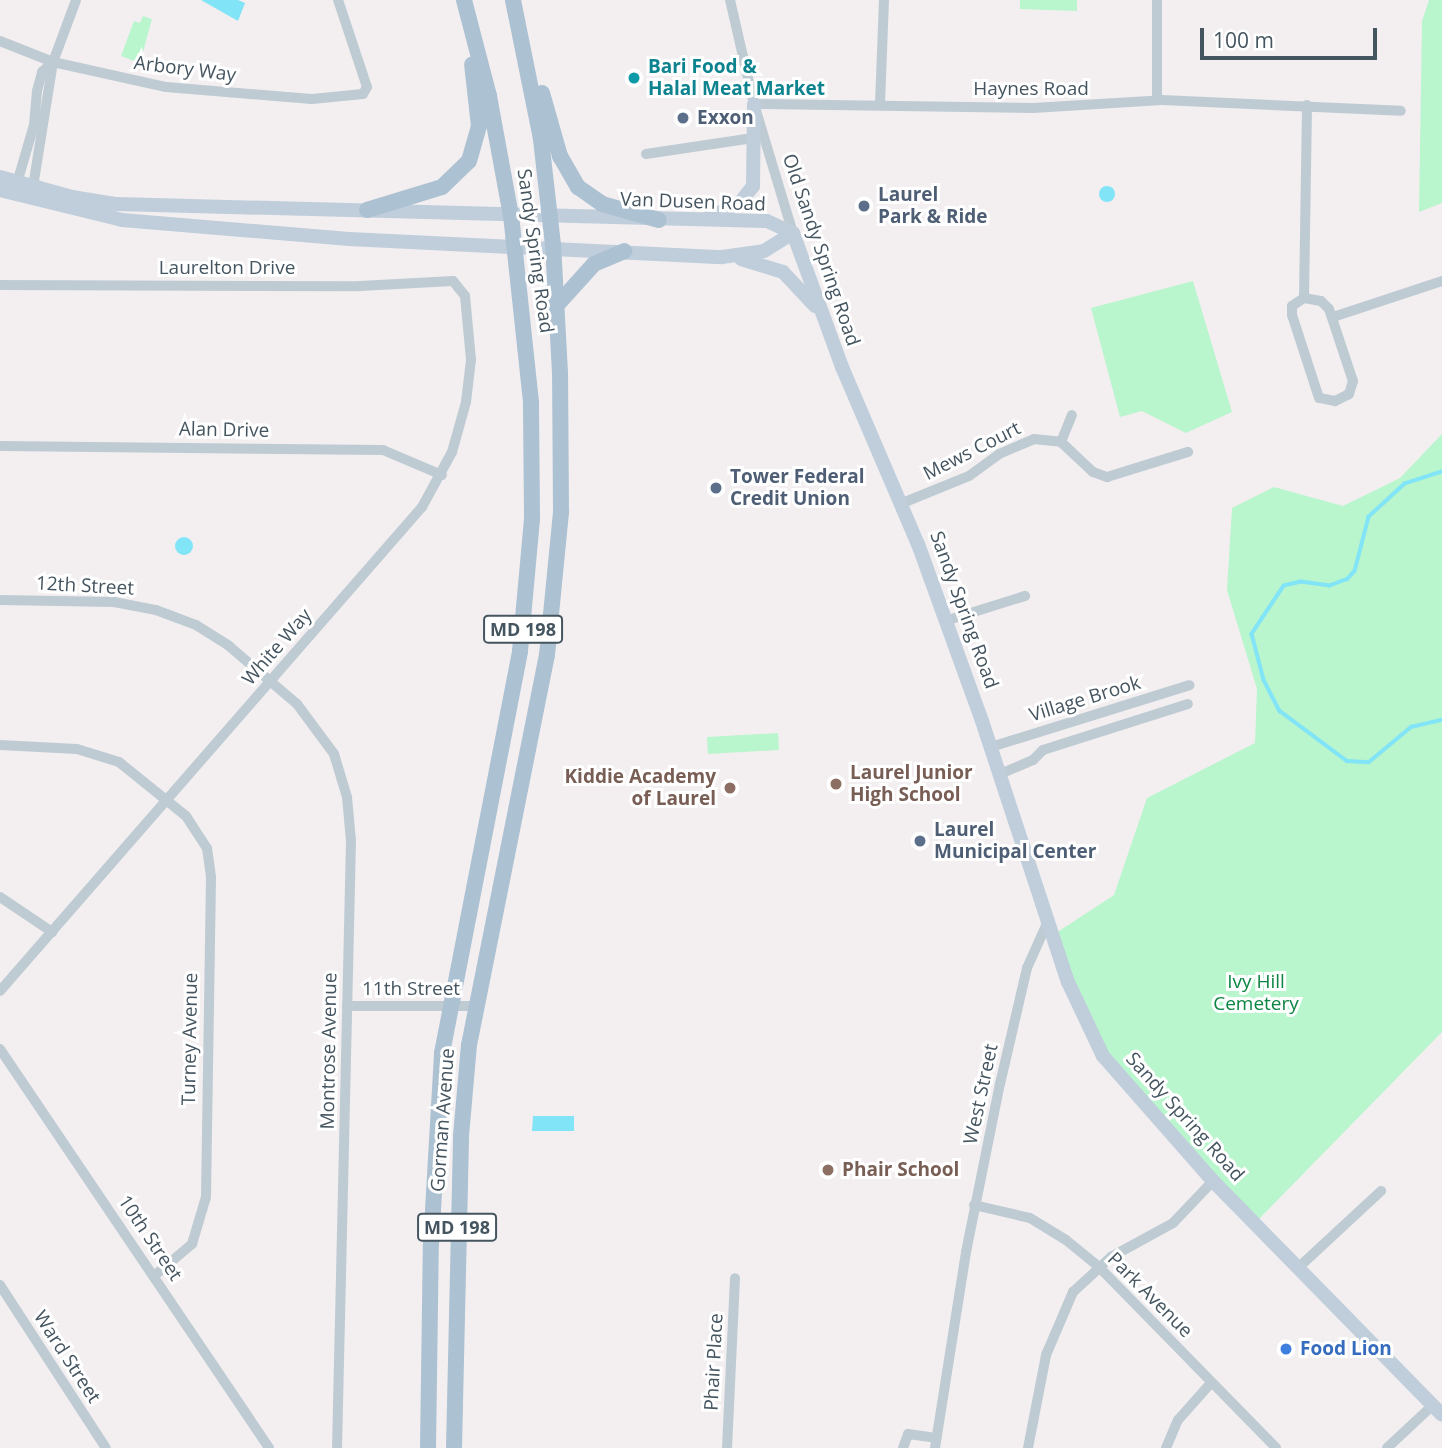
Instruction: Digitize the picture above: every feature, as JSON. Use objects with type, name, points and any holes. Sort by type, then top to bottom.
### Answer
[{"type":"main road","points":[[367,210],[442,187],[469,161],[479,126],[458,0]]},
{"type":"main road","name":"Sandy Spring Road","points":[[448,1007],[512,700],[526,601],[531,402],[511,216],[489,96],[464,0]]},
{"type":"main road","points":[[514,0],[567,173],[602,204],[659,220]]},
{"type":"main road","name":"Sandy Spring Road","points":[[475,1006],[548,642],[561,511],[557,305],[553,245],[532,87],[514,0]]},
{"type":"main road","points":[[557,305],[594,264],[624,251]]},
{"type":"main road","name":"Gorman Avenue","points":[[454,1448],[461,1136],[475,1006]]},
{"type":"main road","name":"Gorman Avenue","points":[[428,1448],[435,1153],[448,1007]]},
{"type":"street","points":[[28,192],[53,62],[76,0]]},
{"type":"street","name":"Arbory Way","points":[[0,41],[53,62],[156,86],[312,99],[363,94],[367,87],[338,0]]},
{"type":"street","points":[[693,221],[730,210],[746,196],[755,174],[759,137],[730,0]]},
{"type":"street","points":[[880,104],[884,0]]},
{"type":"street","points":[[1157,0],[1157,100]]},
{"type":"street","points":[[17,183],[34,125],[42,72],[53,62]]},
{"type":"street","name":"Haynes Road","points":[[754,104],[1033,108],[1157,100],[1401,111]]},
{"type":"street","points":[[1304,298],[1307,105]]},
{"type":"street","points":[[646,154],[759,137]]},
{"type":"street","name":"Old Sandy Spring Road","points":[[759,137],[821,313],[900,505]]},
{"type":"street","name":"Van Dusen Road","points":[[0,177],[17,183],[28,192],[122,220],[241,233],[553,245],[722,257],[764,251],[793,233]]},
{"type":"street","name":"Van Dusen Road","points":[[0,190],[126,204],[767,222],[793,233]]},
{"type":"street","points":[[722,257],[760,262],[783,272],[821,313]]},
{"type":"street","name":"Laurelton Drive","points":[[0,285],[360,286],[453,281]]},
{"type":"street","name":"White Way","points":[[0,991],[402,531],[442,475],[461,426],[470,378],[467,308],[460,286],[453,281]]},
{"type":"street","points":[[1333,317],[1442,281]]},
{"type":"street","points":[[1304,298],[1321,302],[1333,317],[1354,388],[1345,397],[1325,402],[1319,398],[1292,315],[1293,306],[1304,298]]},
{"type":"street","points":[[1072,415],[1061,442],[1093,472],[1107,477],[1188,452]]},
{"type":"street","name":"Mews Court","points":[[900,505],[970,476],[1016,444],[1034,439],[1061,442]]},
{"type":"street","name":"Alan Drive","points":[[0,446],[383,450],[442,475]]},
{"type":"street","name":"Sandy Spring Road","points":[[900,505],[991,747],[1068,982],[1103,1056],[1213,1181],[1437,1411]]},
{"type":"street","points":[[945,621],[1025,596]]},
{"type":"street","name":"12th Street","points":[[0,600],[86,600],[156,610],[210,632],[271,682]]},
{"type":"street","name":"Montrose Avenue","points":[[271,682],[324,735],[347,797],[351,841],[337,1448]]},
{"type":"street","name":"Village Brook","points":[[991,747],[1190,685]]},
{"type":"street","points":[[1000,774],[1043,750],[1188,704]]},
{"type":"street","name":"Turney Avenue","points":[[0,745],[77,748],[105,756],[134,772],[198,828],[209,858],[206,1197],[192,1244],[155,1276]]},
{"type":"street","points":[[0,897],[52,932]]},
{"type":"street","name":"West Street","points":[[936,1443],[974,1205],[1027,968],[1049,919]]},
{"type":"street","name":"11th Street","points":[[347,1006],[475,1006]]},
{"type":"street","name":"10th Street","points":[[0,1049],[269,1448]]},
{"type":"street","points":[[1028,1448],[1057,1324],[1073,1292],[1099,1267],[1166,1228],[1213,1181]]},
{"type":"street","points":[[1299,1267],[1381,1191]]},
{"type":"street","name":"Park Avenue","points":[[974,1205],[1040,1223],[1099,1267],[1276,1448]]},
{"type":"street","name":"Phair Place","points":[[727,1448],[736,1278]]},
{"type":"street","name":"Ward Street","points":[[0,1285],[106,1448]]},
{"type":"street","points":[[1166,1448],[1178,1420],[1211,1383]]},
{"type":"street","points":[[1387,1448],[1437,1411]]},
{"type":"street","points":[[903,1448],[908,1434],[936,1443]]},
{"type":"green space","points":[[1020,0],[1077,0],[1077,11],[1020,9]]},
{"type":"green space","points":[[1429,0],[1442,0],[1442,203],[1419,212],[1422,21]]},
{"type":"green space","points":[[143,16],[152,19],[140,63],[121,56],[134,21],[140,23]]},
{"type":"green space","points":[[1193,281],[1232,412],[1186,433],[1142,411],[1120,417],[1091,308]]},
{"type":"green space","name":"Ivy Hill Cemetery","points":[[1442,434],[1442,1032],[1255,1223],[1190,1157],[1086,1025],[1053,935],[1114,895],[1147,798],[1255,743],[1257,689],[1227,590],[1232,508],[1274,487],[1343,506],[1400,478]]},
{"type":"green space","points":[[778,733],[779,750],[708,754],[707,737]]},
{"type":"water","points":[[201,0],[238,0],[245,3],[238,21]]},
{"type":"water","points":[[1104,186],[1110,186],[1115,194],[1113,200],[1104,202],[1099,197],[1099,191]]},
{"type":"water","points":[[184,537],[190,540],[193,546],[190,552],[184,555],[178,552],[175,546],[178,540]]},
{"type":"water","points":[[533,1116],[574,1116],[574,1131],[532,1131]]},
{"type":"waterway","points":[[1442,472],[1405,484],[1369,517],[1355,571],[1348,579],[1330,586],[1301,582],[1284,586],[1252,634],[1264,680],[1280,711],[1347,761],[1369,762],[1411,727],[1442,720]]},
{"type":"place","name":"Bari Food & Halal Meat Market","points":[[634,78]]},
{"type":"place","name":"Exxon","points":[[683,118]]},
{"type":"place","name":"Laurel Park & Ride","points":[[864,206]]},
{"type":"place","name":"Tower Federal Credit Union","points":[[716,488]]},
{"type":"place","name":"Laurel Junior High School","points":[[836,784]]},
{"type":"place","name":"Kiddie Academy of Laurel","points":[[730,788]]},
{"type":"place","name":"Laurel Municipal Center","points":[[920,841]]},
{"type":"place","name":"Phair School","points":[[828,1170]]},
{"type":"place","name":"Food Lion","points":[[1286,1349]]}]
